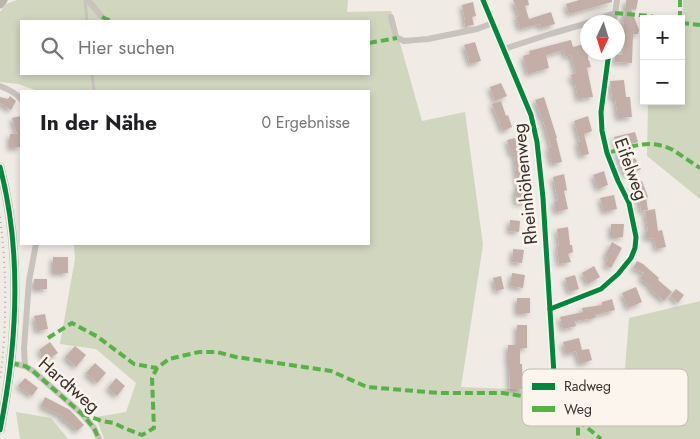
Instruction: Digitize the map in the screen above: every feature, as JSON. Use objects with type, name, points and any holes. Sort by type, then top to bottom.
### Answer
[{"type":"street","points":[[0,4],[3,0]]},
{"type":"street","points":[[86,0],[102,17]]},
{"type":"street","name":"Rheinhöhenweg","points":[[483,0],[532,115],[541,173],[554,369]]},
{"type":"street","points":[[612,15],[615,14],[617,0]]},
{"type":"street","points":[[391,17],[396,37],[404,41],[477,29],[493,23]]},
{"type":"street","points":[[504,49],[580,25]]},
{"type":"street","name":"Eifelweg","points":[[550,308],[600,289],[618,274],[631,258],[636,248],[636,238],[629,203],[607,153],[602,131],[601,112],[609,60]]},
{"type":"street","points":[[0,86],[20,97]]},
{"type":"street","points":[[0,167],[8,207],[14,262],[11,363],[0,430]]},
{"type":"street","points":[[25,366],[24,348],[29,281],[36,245]]},
{"type":"street","name":"Hardtweg","points":[[11,363],[25,366],[33,371],[82,414],[94,428],[99,439]]},
{"type":"lane","points":[[86,0],[86,20]]},
{"type":"lane","points":[[92,75],[94,90]]},
{"type":"green space","points":[[17,0],[83,0],[85,2],[89,0],[348,0],[347,12],[391,11],[422,121],[465,112],[483,245],[461,387],[522,390],[522,426],[688,426],[688,369],[625,369],[629,318],[700,301],[700,439],[104,439],[96,417],[126,412],[136,383],[96,349],[60,344],[75,259],[74,245],[370,245],[370,90],[35,90],[18,84],[0,82],[0,12],[6,4]]},
{"type":"green space","points":[[683,0],[700,0],[700,199],[647,156],[648,105],[685,105],[685,15],[682,15]]},
{"type":"green space","points":[[16,412],[51,418],[68,439],[20,439]]},
{"type":"building","points":[[513,0],[528,0],[529,5],[525,6],[529,19],[551,12],[555,24],[541,28],[539,24],[520,29],[516,17],[519,16]]},
{"type":"building","points":[[579,0],[612,0],[612,2],[569,14],[566,4]]},
{"type":"building","points":[[626,0],[638,0],[636,10],[631,9],[639,30],[638,34],[633,34],[632,63],[615,62],[615,60],[625,60]]},
{"type":"building","points":[[473,2],[476,16],[472,17],[474,25],[465,26],[462,5]]},
{"type":"building","points":[[571,40],[573,47],[580,45],[580,60],[589,60],[591,67],[587,68],[593,97],[578,99],[575,82],[573,82],[571,75],[576,73],[571,55],[565,57],[564,50],[546,55],[549,68],[528,74],[523,56],[530,54],[529,51]]},
{"type":"building","points":[[475,42],[481,61],[470,64],[464,45]]},
{"type":"building","points":[[624,80],[626,97],[630,97],[632,117],[618,118],[615,98],[612,98],[610,81]]},
{"type":"building","points":[[501,83],[507,96],[495,101],[490,87]]},
{"type":"building","points":[[10,96],[16,101],[11,110],[0,103],[0,97],[8,99]]},
{"type":"building","points":[[544,97],[557,138],[562,162],[552,164],[548,148],[551,147],[535,100]]},
{"type":"building","points":[[501,101],[512,127],[503,131],[492,104]]},
{"type":"building","points":[[20,116],[20,147],[10,148],[10,134],[17,134],[12,118]]},
{"type":"building","points":[[588,116],[592,131],[584,134],[589,154],[581,156],[577,142],[580,142],[574,121]]},
{"type":"building","points":[[635,132],[638,142],[621,147],[628,161],[635,158],[641,169],[627,176],[617,155],[619,154],[614,137]]},
{"type":"building","points":[[519,137],[524,153],[529,202],[516,203],[515,189],[518,189],[514,153],[511,154],[507,140]]},
{"type":"building","points":[[604,171],[608,185],[598,189],[593,175]]},
{"type":"building","points":[[564,174],[567,190],[564,191],[568,209],[556,212],[554,202],[558,201],[553,177]]},
{"type":"building","points":[[642,181],[648,197],[646,198],[648,210],[641,211],[633,184]]},
{"type":"building","points":[[614,195],[617,209],[604,212],[600,198]]},
{"type":"building","points":[[655,209],[658,231],[662,230],[666,247],[656,249],[654,238],[647,239],[645,232],[648,231],[645,211]]},
{"type":"building","points":[[510,220],[520,221],[519,232],[509,231]]},
{"type":"building","points":[[611,224],[624,224],[623,237],[611,237]]},
{"type":"building","points":[[568,227],[570,245],[572,245],[573,252],[568,254],[571,262],[559,264],[557,229]]},
{"type":"building","points":[[612,242],[622,248],[611,268],[605,265],[608,258],[605,256]]},
{"type":"building","points":[[513,249],[524,250],[522,263],[512,262]]},
{"type":"building","points":[[53,257],[68,257],[68,273],[53,273]]},
{"type":"building","points":[[637,261],[659,278],[658,280],[672,292],[664,301],[640,278],[644,273],[633,268]]},
{"type":"building","points":[[594,266],[600,277],[588,284],[582,273]]},
{"type":"building","points":[[512,273],[525,275],[523,288],[510,286]]},
{"type":"building","points":[[575,275],[579,289],[569,292],[565,278]]},
{"type":"building","points":[[501,276],[504,289],[496,291],[493,278]]},
{"type":"building","points":[[34,279],[47,279],[47,289],[34,289]]},
{"type":"building","points":[[636,287],[642,302],[628,308],[622,293]]},
{"type":"building","points":[[676,289],[684,295],[678,303],[670,296]]},
{"type":"building","points":[[517,298],[530,298],[530,313],[517,313]]},
{"type":"building","points":[[612,299],[615,310],[595,315],[595,318],[575,321],[576,326],[563,329],[560,317],[583,312],[582,308],[602,305],[602,302]]},
{"type":"building","points":[[45,314],[48,329],[37,331],[34,316]]},
{"type":"building","points":[[517,325],[527,325],[527,348],[520,348],[522,389],[510,389],[508,345],[517,345]]},
{"type":"building","points":[[579,338],[582,350],[589,349],[592,360],[580,364],[576,351],[566,354],[563,342]]},
{"type":"building","points":[[50,342],[58,353],[46,361],[39,350]]},
{"type":"building","points":[[75,346],[86,355],[76,367],[65,357]]},
{"type":"building","points":[[95,363],[106,373],[97,383],[86,373]]},
{"type":"building","points":[[25,378],[38,388],[32,396],[18,386]]},
{"type":"building","points":[[116,378],[125,386],[117,396],[108,388]]},
{"type":"building","points":[[45,397],[70,410],[84,425],[77,431],[61,418],[62,416],[41,406]]},
{"type":"railway","points":[[0,217],[5,299],[0,380]]},
{"type":"marked path","points":[[680,0],[680,15]]},
{"type":"marked path","points":[[615,13],[640,15]]},
{"type":"marked path","points":[[102,17],[109,20]]},
{"type":"marked path","points":[[685,23],[700,25]]},
{"type":"marked path","points":[[370,43],[397,38]]},
{"type":"marked path","points":[[607,153],[648,144],[664,146],[700,168]]},
{"type":"marked path","points":[[48,338],[72,323],[98,337],[134,364],[157,368]]},
{"type":"marked path","points":[[82,414],[114,423],[142,435],[154,428],[152,378],[157,368],[169,359],[199,352],[217,352],[236,357],[331,371],[367,387],[439,393],[503,393],[522,396]]},
{"type":"marked path","points":[[11,363],[25,366],[33,371],[82,414],[94,428],[99,439]]},
{"type":"marked path","points":[[578,426],[578,439]]},
{"type":"marked path","points":[[585,426],[601,439]]},
{"type":"cycle path","points":[[483,0],[531,115],[537,142],[543,198],[554,369]]},
{"type":"cycle path","points":[[550,309],[601,289],[618,274],[631,258],[635,248],[636,237],[629,203],[607,153],[602,131],[601,112],[608,60]]},
{"type":"cycle path","points":[[0,167],[12,232],[15,298],[10,365],[0,430]]}]
